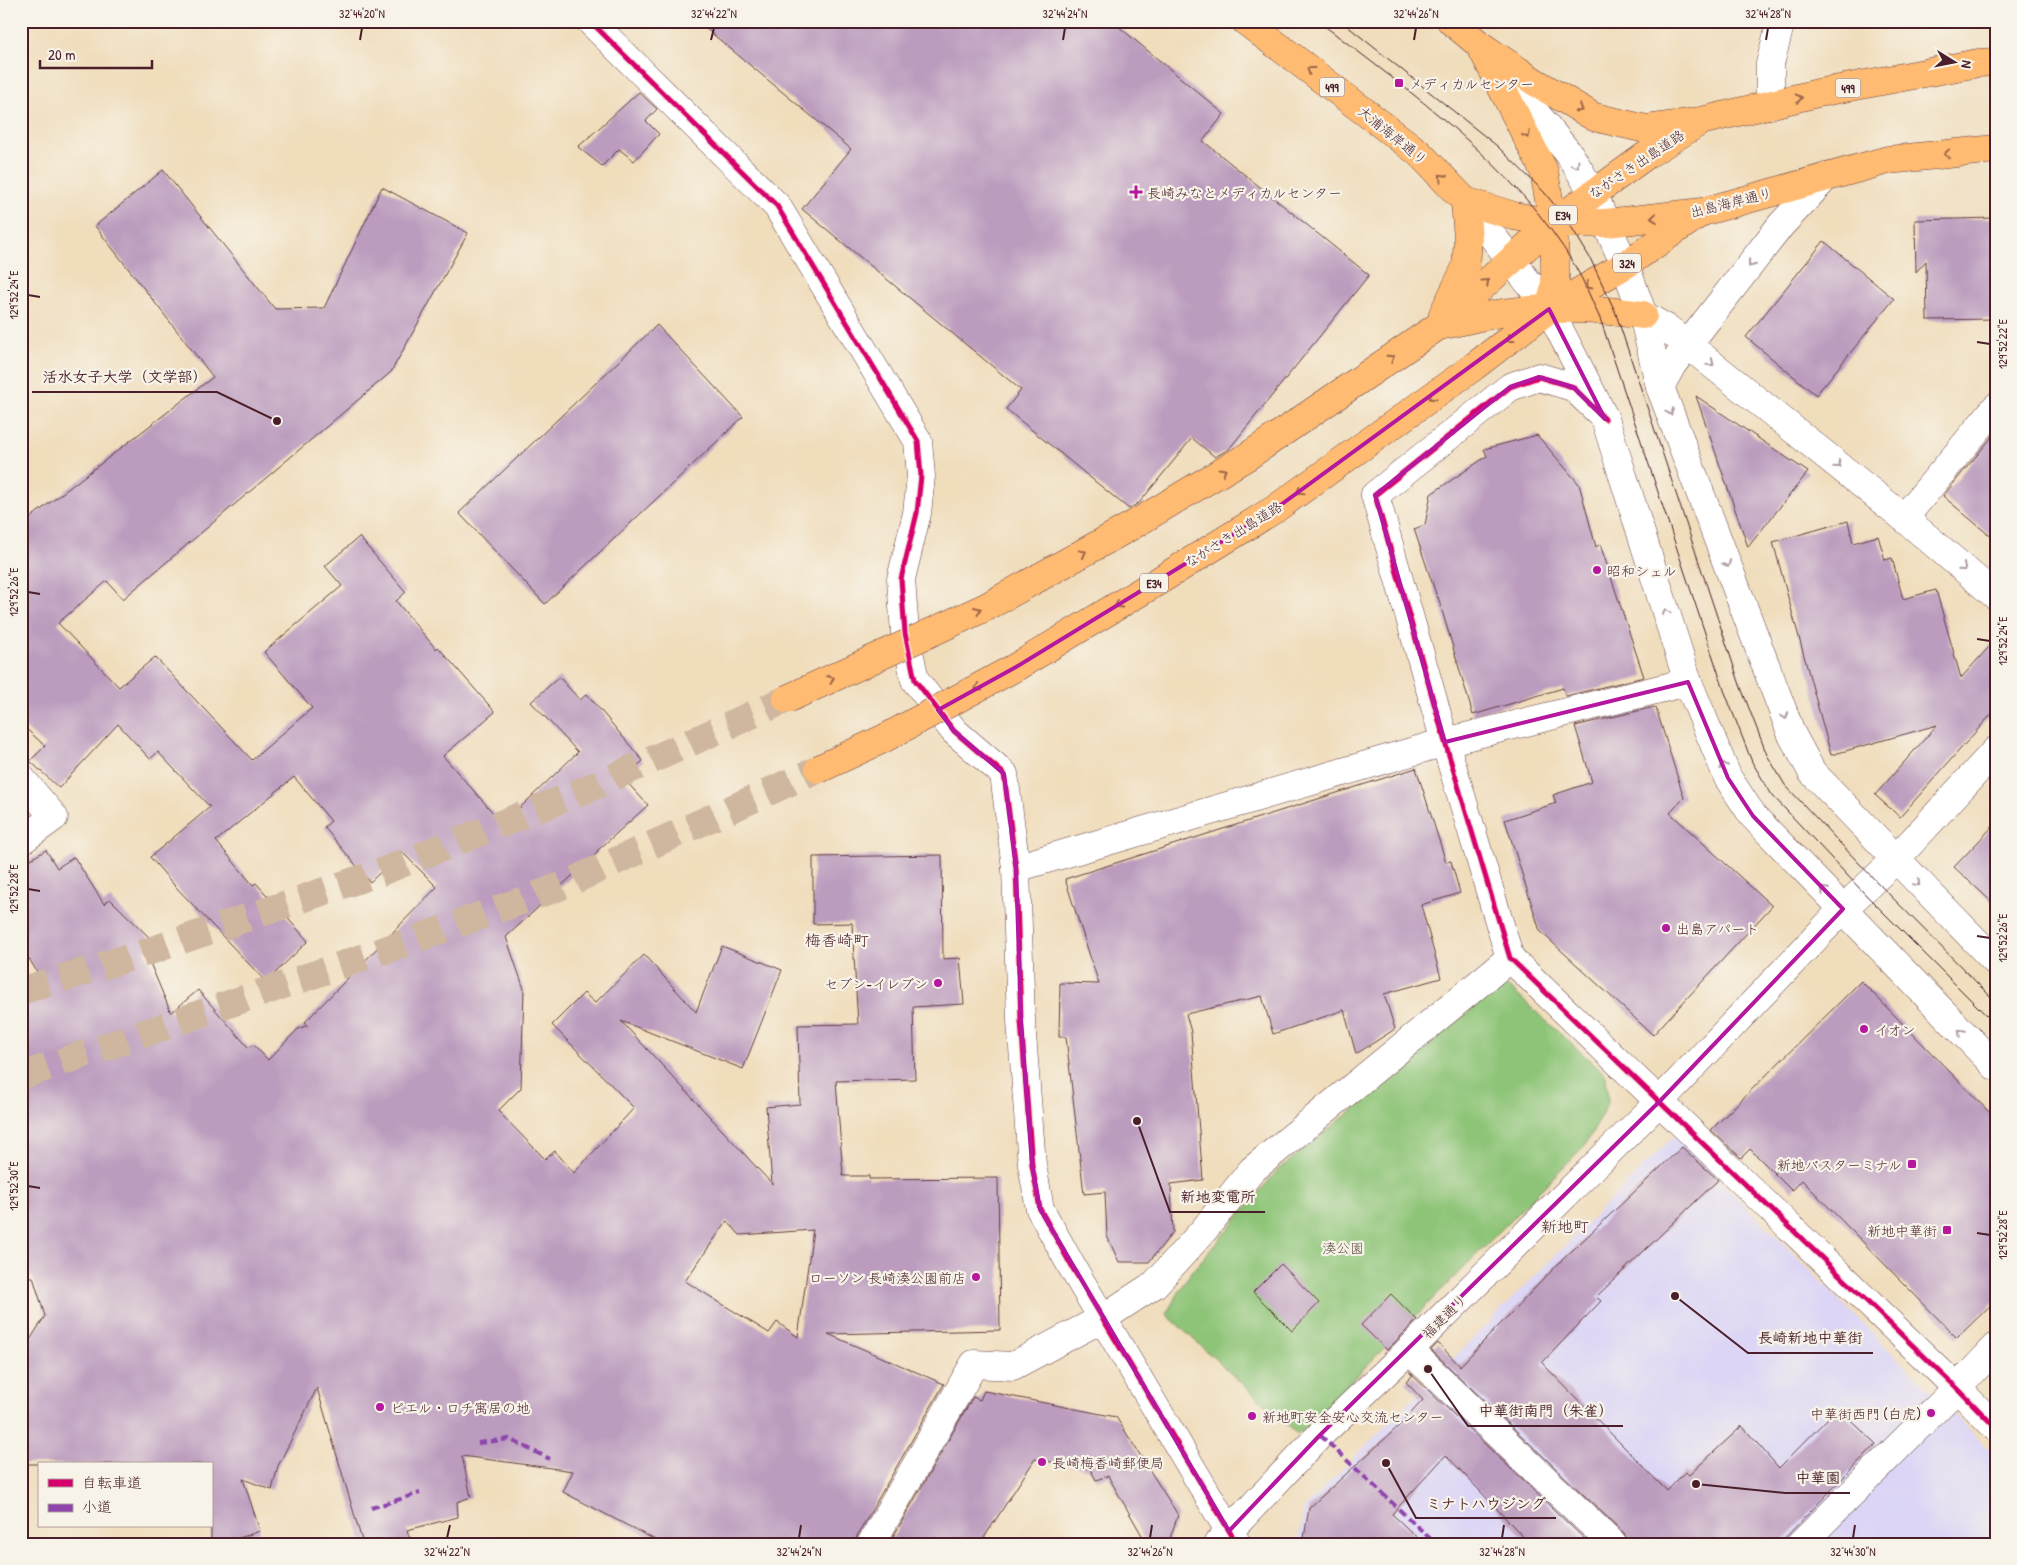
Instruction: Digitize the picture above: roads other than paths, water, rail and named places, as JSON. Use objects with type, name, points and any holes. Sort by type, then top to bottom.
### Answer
[{"type":"highway","name":"大浦海岸通り","points":[[1245,21],[1419,153],[1465,201]]},
{"type":"highway","name":"499","points":[[1451,21],[1480,45],[1594,118],[1646,129],[1701,121],[1818,93],[1978,63],[1996,62]]},
{"type":"highway","points":[[1480,45],[1544,171],[1553,223],[1555,287],[1549,309],[1605,309],[1643,315]]},
{"type":"highway","name":"ながさき出島道路","points":[[786,699],[986,607],[1133,525],[1248,456],[1437,327],[1553,223],[1593,192],[1648,154],[1701,121]]},
{"type":"highway","name":"出島海岸通り","points":[[1465,201],[1514,216],[1553,223],[1606,223],[1702,212],[1888,160],[1996,149]]},
{"type":"highway","points":[[1437,327],[1466,267],[1468,239],[1465,201]]},
{"type":"highway","name":"ながさき出島道路","points":[[819,769],[883,739],[1008,672],[1275,509],[1472,368],[1549,309],[1625,265],[1702,212]]},
{"type":"highway","name":"ながさき出島道路","points":[[1437,327],[1502,313],[1549,309]]},
{"type":"street","points":[[590,21],[777,206],[918,441],[922,476],[918,513],[901,579],[905,632],[915,680],[954,731],[1004,774],[1016,868],[1021,1021],[1032,1165],[1040,1209],[1228,1539]]},
{"type":"street","points":[[1770,105],[1770,64],[1781,21]]},
{"type":"street","points":[[1480,45],[1570,155],[1593,192],[1625,265],[1643,315],[1660,387],[1792,735],[1812,772],[1895,860],[1996,962]]},
{"type":"street","points":[[1660,387],[1672,365],[1781,225],[1826,176]]},
{"type":"street","points":[[1465,201],[1549,309],[1605,419],[1688,682],[1728,778],[1753,816],[1996,1067]]},
{"type":"street","points":[[1643,315],[1668,329],[1904,518],[1996,596]]},
{"type":"street","points":[[1605,419],[1574,387],[1539,376],[1510,387],[1376,495],[1444,742],[1510,958],[1957,1388],[1996,1428]]},
{"type":"street","points":[[1904,518],[1996,407]]},
{"type":"street","points":[[1016,868],[1444,742],[1688,682]]},
{"type":"street","name":"福建通り","points":[[1228,1539],[1320,1435],[1409,1350],[1659,1102],[1843,909],[1895,860],[1996,750]]},
{"type":"street","points":[[21,778],[54,817],[21,841]]},
{"type":"street","points":[[871,1544],[974,1364],[1013,1366],[1103,1318],[1155,1284],[1203,1231],[1252,1170],[1510,958]]},
{"type":"street","points":[[1801,1544],[1996,1347]]},
{"type":"street","points":[[1409,1350],[1613,1544]]},
{"type":"tunnel","points":[[21,991],[150,951],[386,870],[585,790],[787,699]]},
{"type":"tunnel","points":[[21,1076],[408,942],[559,887],[819,769]]},
{"type":"tram line","points":[[1318,21],[1388,74],[1458,132],[1492,163],[1551,230],[1579,273],[1601,321],[1724,690],[1752,762],[1772,795],[1862,891],[1996,1025]]},
{"type":"tram line","points":[[1341,21],[1497,146],[1544,192],[1569,223],[1590,258],[1615,311],[1740,685],[1767,755],[1785,785],[1874,879],[1996,1002]]},
{"type":"place","name":"メディカルセンター","points":[[1399,83]]},
{"type":"place","name":"長崎みなとメディカルセンター","points":[[1136,192]]},
{"type":"place","name":"活水女子大学（文学部）","points":[[277,421]]},
{"type":"place","name":"昭和シェル","points":[[1597,570]]},
{"type":"place","name":"出島アパート","points":[[1666,928]]},
{"type":"place","name":"セブン-イレブン","points":[[938,983]]},
{"type":"place","name":"イオン","points":[[1864,1029]]},
{"type":"place","name":"新地変電所","points":[[1137,1121]]},
{"type":"place","name":"新地バスターミナル","points":[[1912,1164]]},
{"type":"place","name":"新地中華街","points":[[1947,1230]]},
{"type":"place","name":"ローソン 長崎湊公園前店","points":[[976,1277]]},
{"type":"place","name":"長崎新地中華街","points":[[1675,1296]]},
{"type":"place","name":"中華街南門（朱雀）","points":[[1428,1369]]},
{"type":"place","name":"ピエル・ロチ寓居の地","points":[[380,1407]]},
{"type":"place","name":"中華街西門 (白虎)","points":[[1931,1413]]},
{"type":"place","name":"新地町安全安心交流センター","points":[[1252,1416]]},
{"type":"place","name":"長崎梅香崎郵便局","points":[[1042,1462]]},
{"type":"place","name":"ミナトハウジング","points":[[1386,1463]]},
{"type":"place","name":"中華園","points":[[1696,1484]]},
{"type":"district","name":"梅香崎町","points":[[837,940]]},
{"type":"district","name":"新地町","points":[[1565,1226]]},
{"type":"park label","name":"湊公園","points":[[1343,1247]]}]
